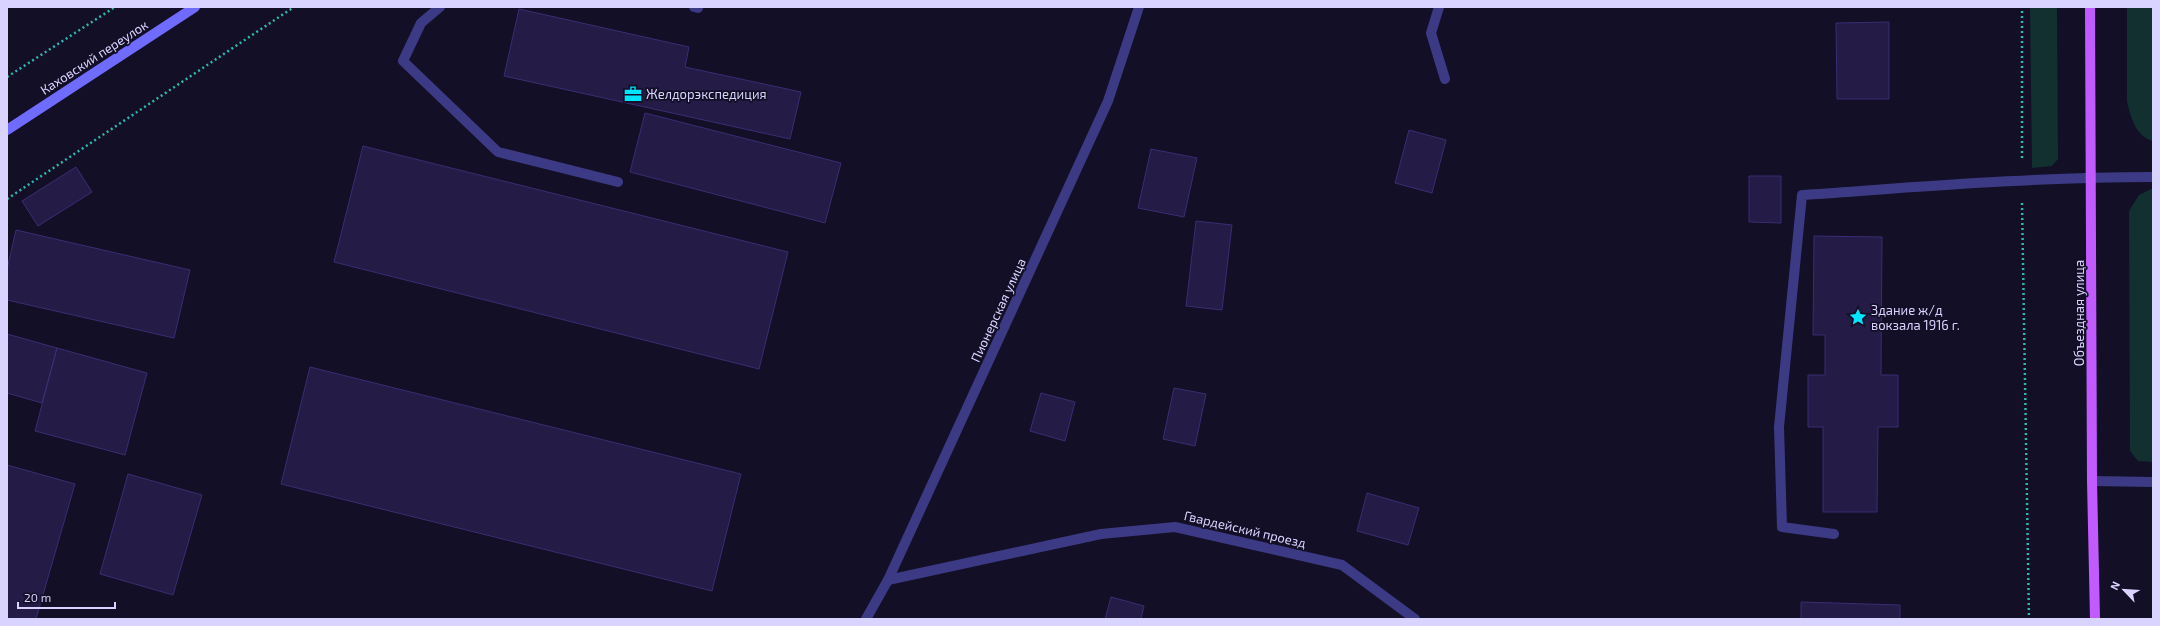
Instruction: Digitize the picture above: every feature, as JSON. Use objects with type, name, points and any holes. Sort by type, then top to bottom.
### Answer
[{"type":"main road","name":"Каховский переулок","points":[[7,130],[195,7]]},
{"type":"main road","name":"Объездная улица","points":[[2090,7],[2092,481],[2095,619]]},
{"type":"street","points":[[440,7],[421,23],[403,61],[498,152],[618,182]]},
{"type":"street","name":"Пионерская улица","points":[[866,619],[888,580],[1108,101],[1139,7]]},
{"type":"street","points":[[1439,7],[1431,33],[1445,78]]},
{"type":"street","points":[[1834,534],[1782,527],[1779,427],[1802,195],[2021,180],[2091,177],[2153,177]]},
{"type":"street","points":[[2092,481],[2153,482]]},
{"type":"street","name":"Гвардейский проезд","points":[[888,580],[1101,534],[1175,527],[1342,565],[1415,619]]},
{"type":"path","points":[[7,77],[114,7]]},
{"type":"path","points":[[7,199],[294,7]]},
{"type":"path","points":[[2022,7],[2021,180],[2029,619]]},
{"type":"green space","points":[[2030,7],[2057,7],[2058,159],[2052,166],[2032,168]]},
{"type":"green space","points":[[2127,7],[2153,7],[2153,141],[2147,139],[2138,131],[2132,119],[2127,101]]},
{"type":"green space","points":[[2153,188],[2153,462],[2138,461],[2130,451],[2129,211],[2139,195]]},
{"type":"building","points":[[519,9],[689,47],[685,67],[801,92],[790,139],[504,76]]},
{"type":"building","points":[[1889,22],[1889,99],[1837,99],[1836,23]]},
{"type":"building","points":[[645,113],[841,163],[825,223],[630,172]]},
{"type":"building","points":[[1409,130],[1446,140],[1432,193],[1395,183]]},
{"type":"building","points":[[363,146],[788,252],[759,369],[334,262]]},
{"type":"building","points":[[1151,149],[1197,158],[1184,217],[1138,208]]},
{"type":"building","points":[[76,167],[92,192],[38,226],[22,201]]},
{"type":"building","points":[[1749,176],[1781,176],[1781,223],[1749,222]]},
{"type":"building","points":[[1196,221],[1232,225],[1222,310],[1186,306]]},
{"type":"building","points":[[16,230],[190,270],[174,338],[7,300],[7,269]]},
{"type":"building","points":[[1814,236],[1882,237],[1881,375],[1898,375],[1898,427],[1878,427],[1877,512],[1823,512],[1823,427],[1808,427],[1808,375],[1825,375],[1825,335],[1813,335]]},
{"type":"building","points":[[7,334],[57,348],[42,403],[7,393]]},
{"type":"building","points":[[57,348],[147,373],[125,455],[35,431]]},
{"type":"building","points":[[310,367],[741,474],[712,591],[281,484]]},
{"type":"building","points":[[1174,388],[1206,394],[1195,446],[1163,439]]},
{"type":"building","points":[[1041,393],[1075,402],[1065,441],[1030,431]]},
{"type":"building","points":[[7,465],[75,484],[36,619],[7,619]]},
{"type":"building","points":[[128,474],[202,495],[173,595],[100,574]]},
{"type":"building","points":[[1367,493],[1419,508],[1408,545],[1357,531]]},
{"type":"building","points":[[1111,597],[1144,606],[1141,619],[1105,619]]},
{"type":"building","points":[[1801,602],[1900,605],[1900,619],[1801,619]]},
{"type":"place","name":"Желдорэкспедиция","points":[[633,94]]},
{"type":"place","name":"Здание ж/д вокзала 1916 г.","points":[[1858,317]]}]
